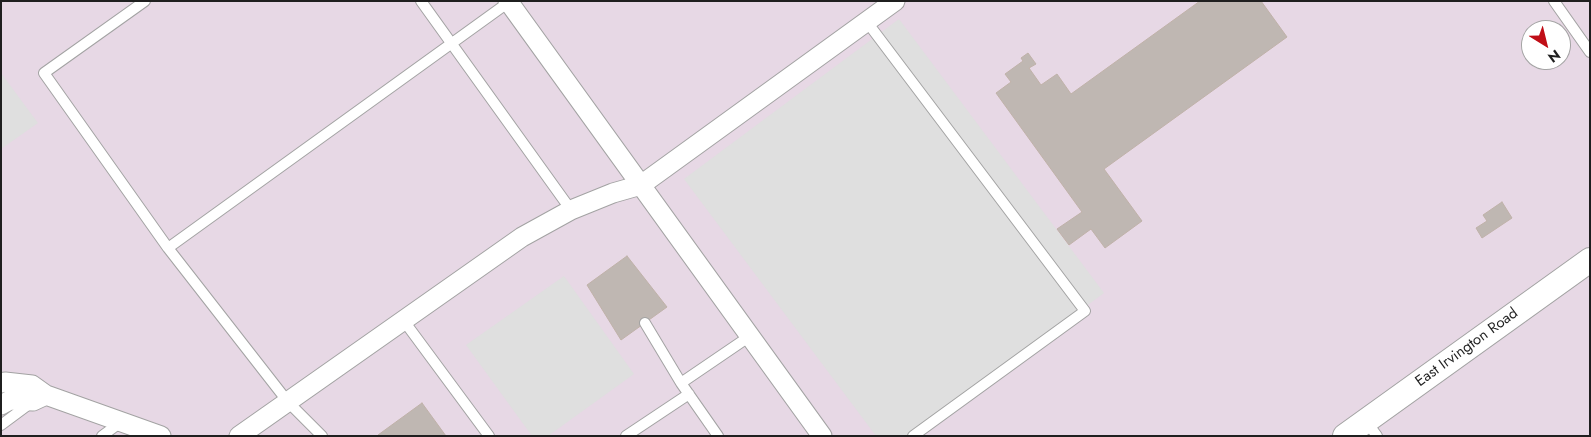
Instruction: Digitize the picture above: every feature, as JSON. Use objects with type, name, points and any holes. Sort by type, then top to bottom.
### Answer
[{"type":"street","points":[[239,436],[522,237],[571,210],[613,193],[641,185],[895,1]]},
{"type":"street","points":[[509,2],[822,436]]},
{"type":"street","name":"East Irvington Road","points":[[1345,436],[1372,428],[1590,260]]},
{"type":"street","points":[[1,383],[32,385],[40,398]]},
{"type":"street","points":[[1,405],[10,400],[40,398],[121,422],[160,436]]},
{"type":"lane","points":[[145,1],[44,72],[168,248],[288,402],[322,436]]},
{"type":"lane","points":[[421,1],[571,210]]},
{"type":"lane","points":[[1554,1],[1590,52]]},
{"type":"lane","points":[[168,248],[509,2]]},
{"type":"lane","points":[[867,22],[1085,312],[912,436]]},
{"type":"lane","points":[[404,321],[489,436]]},
{"type":"lane","points":[[645,323],[688,394],[718,436]]},
{"type":"lane","points":[[681,383],[750,336]]},
{"type":"lane","points":[[626,436],[688,394]]},
{"type":"lane","points":[[1,425],[40,398]]},
{"type":"lane","points":[[102,436],[121,422]]},
{"type":"shaded area","points":[[1,1],[1590,1],[1590,436],[1,436]]},
{"type":"shaded area","points":[[899,19],[1104,293],[912,436],[876,436],[684,179]]},
{"type":"shaded area","points":[[1,73],[38,123],[1,149]]},
{"type":"shaded area","points":[[564,276],[634,374],[548,436],[532,436],[466,345]]},
{"type":"building","points":[[1200,1],[1261,1],[1287,37],[1104,169],[1142,221],[1105,248],[1091,229],[1069,245],[1057,229],[1082,212],[996,93],[1011,82],[1005,74],[1023,61],[1021,58],[1028,53],[1036,64],[1029,68],[1041,85],[1057,74],[1071,94]]},
{"type":"building","points":[[1502,202],[1512,218],[1482,238],[1476,228],[1487,221],[1483,215]]},
{"type":"building","points":[[627,256],[667,307],[621,340],[587,285]]},
{"type":"building","points":[[422,403],[446,436],[378,435]]}]
